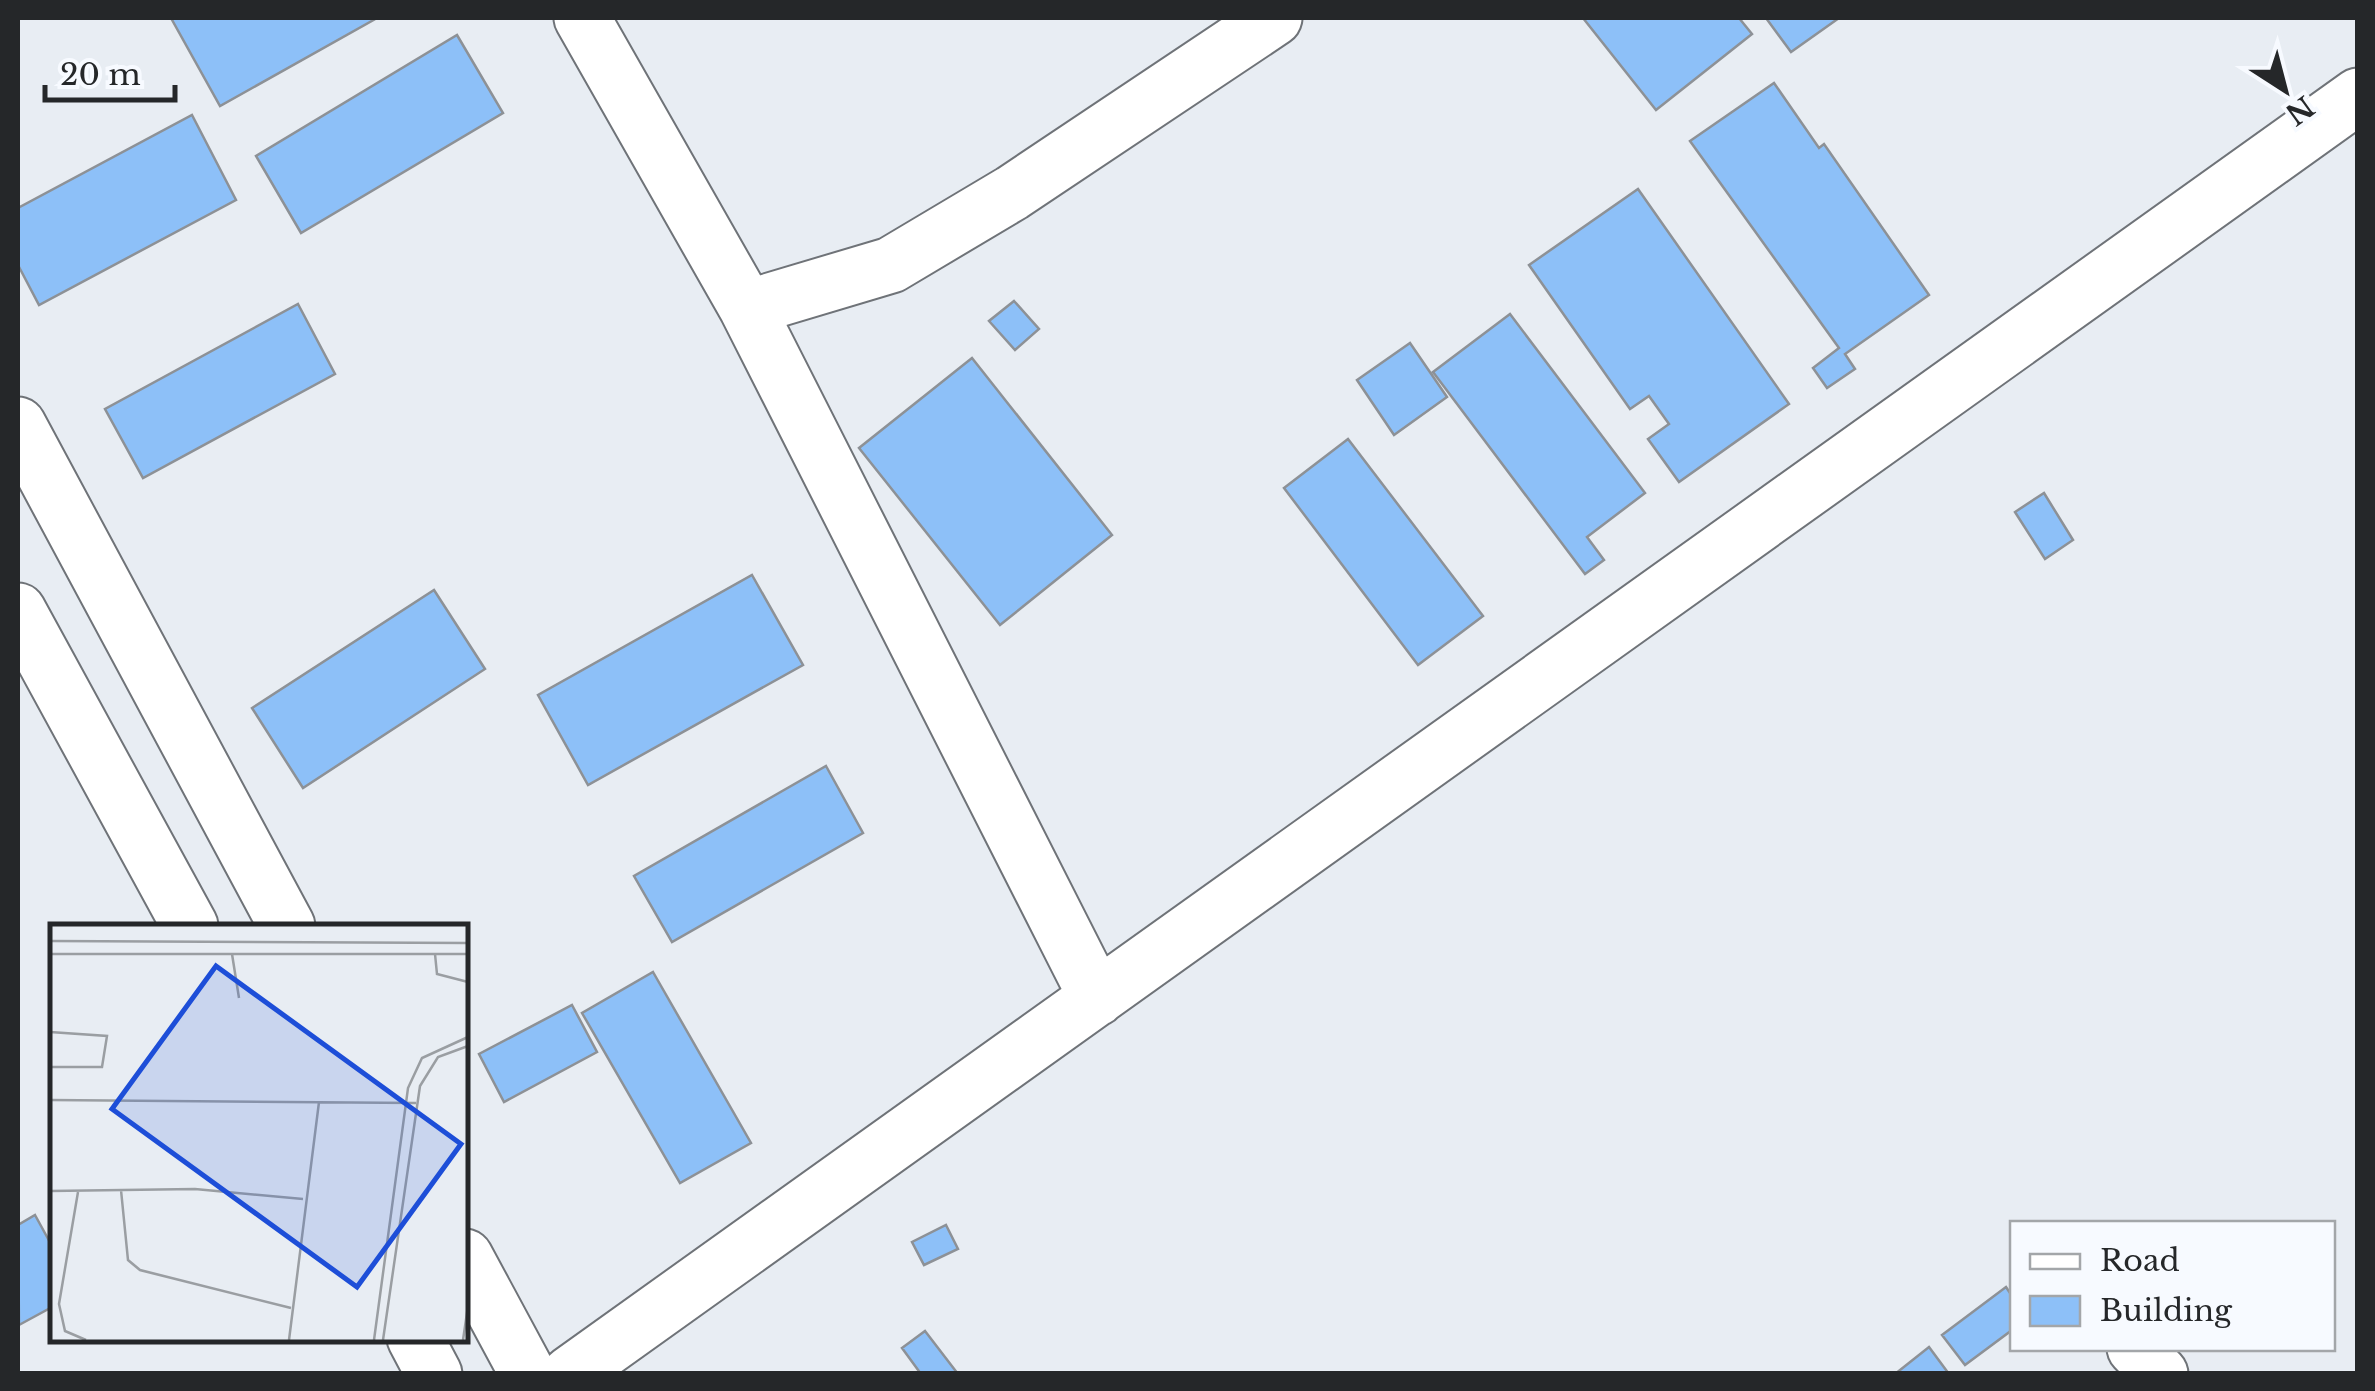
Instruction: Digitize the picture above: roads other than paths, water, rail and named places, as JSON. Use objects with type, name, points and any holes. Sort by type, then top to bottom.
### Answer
[{"type":"street","points":[[582,18],[747,308],[1098,998]]},
{"type":"street","points":[[747,308],[891,265],[1012,193],[1274,18]]},
{"type":"street","points":[[570,1374],[2358,96]]},
{"type":"street","points":[[18,426],[286,924]]},
{"type":"street","points":[[18,611],[189,924]]},
{"type":"street","points":[[468,1263],[528,1374]]},
{"type":"street","points":[[417,1341],[434,1374]]},
{"type":"street","points":[[2138,1351],[2160,1374]]}]
